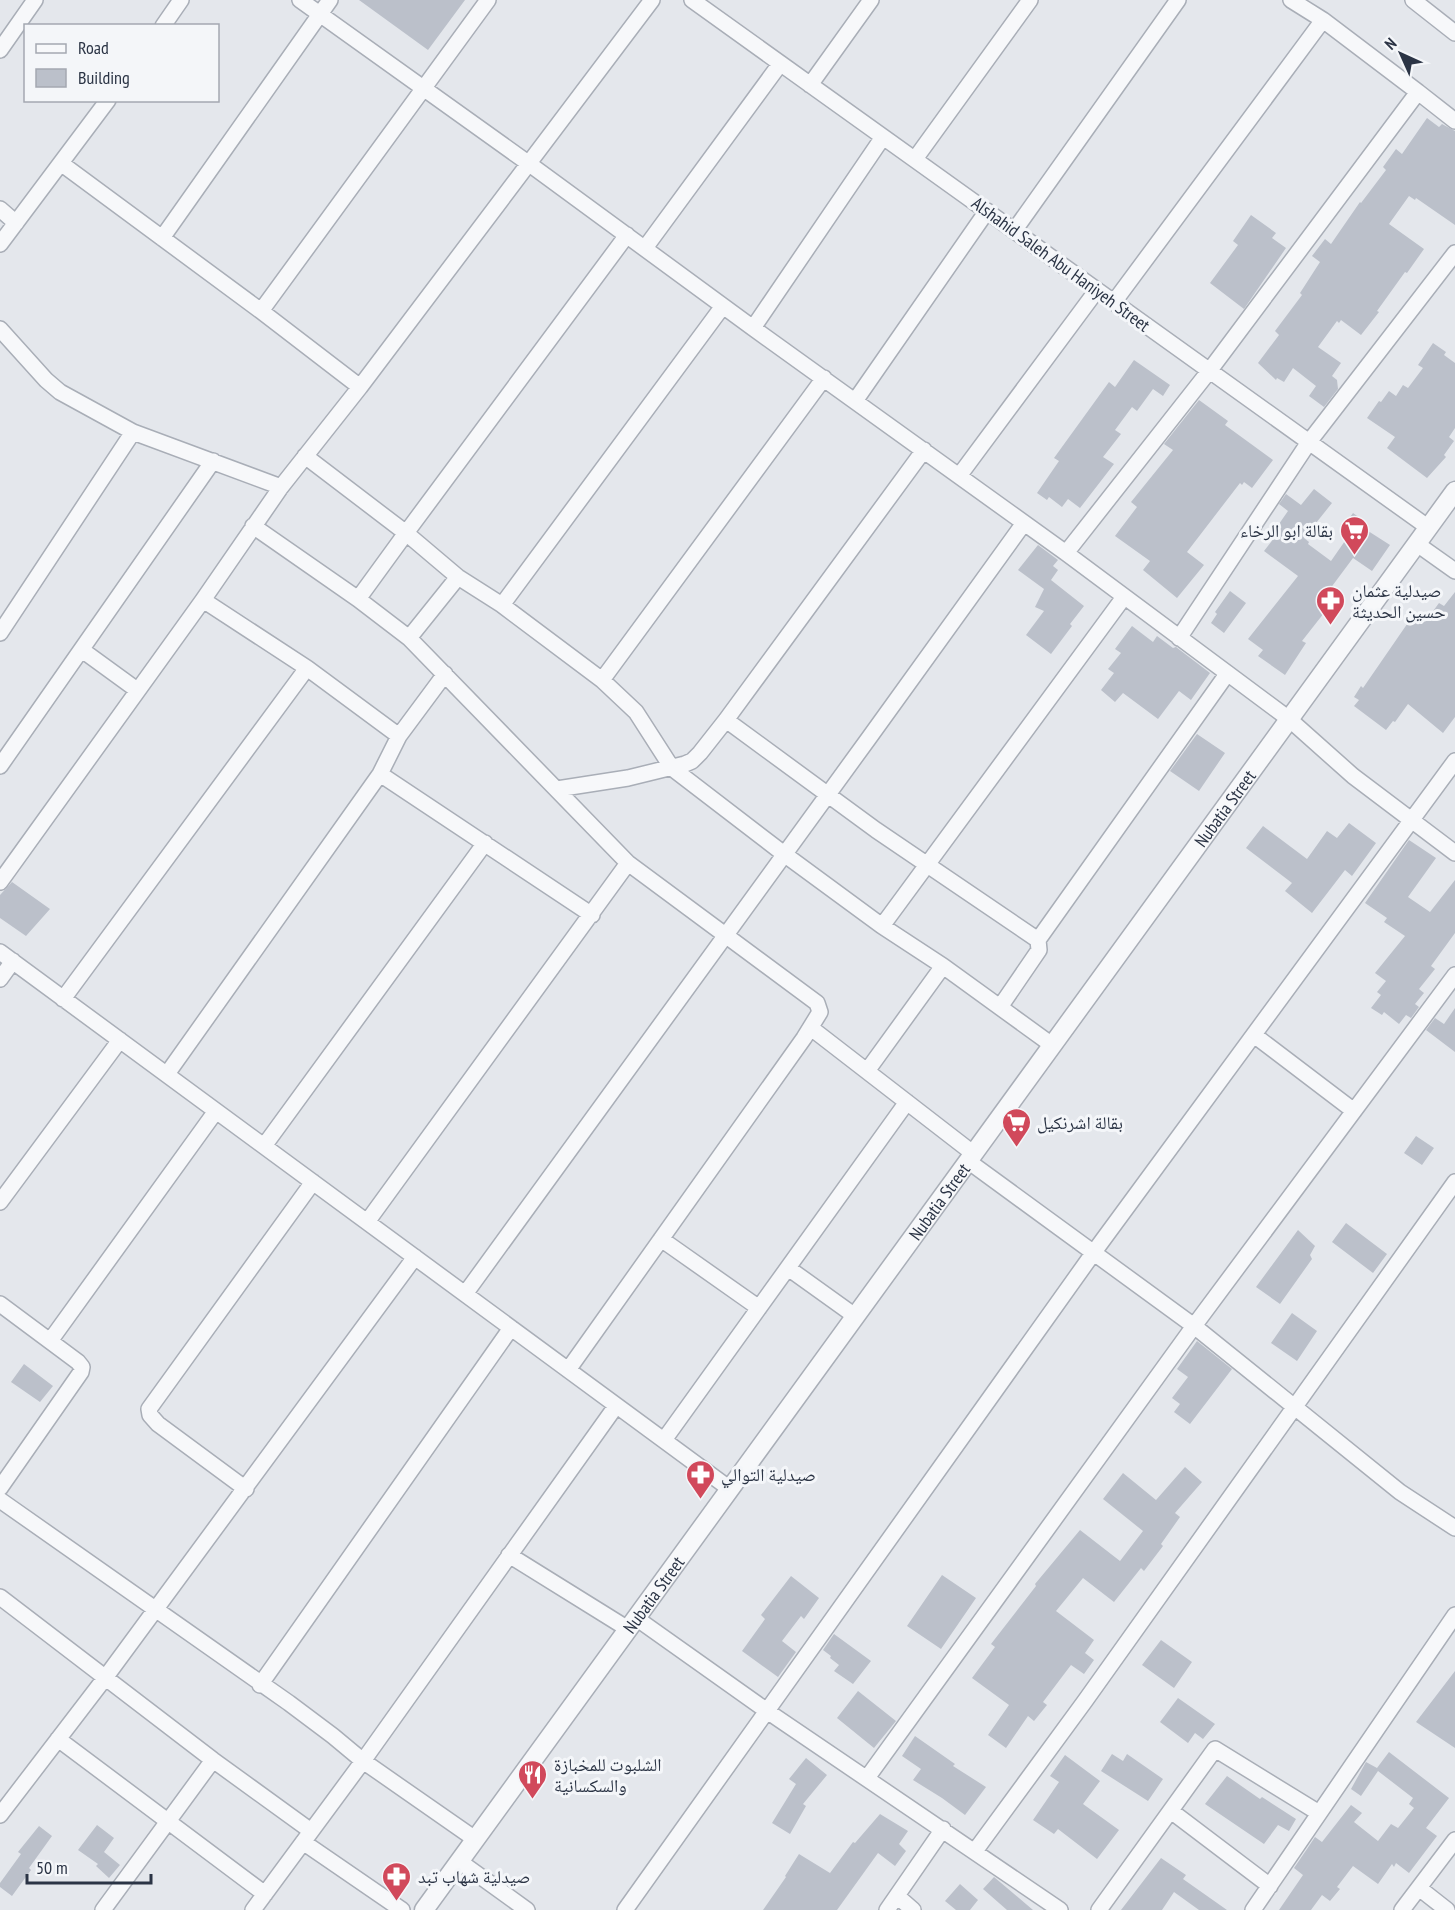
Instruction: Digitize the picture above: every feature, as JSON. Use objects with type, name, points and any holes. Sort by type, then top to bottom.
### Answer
[{"type":"street","points":[[0,50],[35,0]]},
{"type":"street","points":[[164,24],[181,0]]},
{"type":"street","points":[[300,0],[1065,553],[1289,719],[1353,776],[1455,853]]},
{"type":"street","points":[[162,238],[330,0]]},
{"type":"street","points":[[261,311],[488,0]]},
{"type":"street","points":[[0,882],[203,600],[281,487],[360,387],[652,0]]},
{"type":"street","name":"Alshahid Saleh Abu Haniyeh Street","points":[[692,0],[1429,528]]},
{"type":"street","points":[[711,13],[720,0]]},
{"type":"street","points":[[810,85],[871,0]]},
{"type":"street","points":[[915,159],[1030,0]]},
{"type":"street","points":[[1014,231],[1178,0]]},
{"type":"street","points":[[1291,0],[1323,20],[1455,121]]},
{"type":"street","points":[[1413,0],[1455,33]]},
{"type":"street","points":[[1114,302],[1323,20]]},
{"type":"street","points":[[645,249],[780,64]]},
{"type":"street","points":[[1065,553],[1210,370],[1418,92]]},
{"type":"street","points":[[0,244],[107,102]]},
{"type":"street","points":[[753,328],[883,137]]},
{"type":"street","points":[[62,164],[360,387]]},
{"type":"street","points":[[0,209],[16,223]]},
{"type":"street","points":[[855,401],[987,211]]},
{"type":"street","points":[[358,599],[627,235]]},
{"type":"street","points":[[1179,638],[1309,442],[1455,253]]},
{"type":"street","points":[[959,476],[1097,290]]},
{"type":"street","points":[[502,605],[723,306]]},
{"type":"street","points":[[0,329],[46,380],[60,392],[133,432],[281,487]]},
{"type":"street","points":[[602,680],[824,378]]},
{"type":"street","points":[[0,633],[133,432]]},
{"type":"street","points":[[557,789],[591,785],[672,768],[692,761],[726,720],[924,450]]},
{"type":"street","points":[[305,456],[406,533],[458,577],[502,605],[602,680],[636,712],[672,768],[882,926],[943,966],[1052,1045]]},
{"type":"street","points":[[0,766],[213,461]]},
{"type":"street","name":"Nubatia Street","points":[[424,1910],[1455,491]]},
{"type":"street","points":[[465,1294],[1024,523]]},
{"type":"street","points":[[253,526],[358,599],[409,638],[628,863],[820,1007],[820,1012],[811,1028],[568,1370]]},
{"type":"street","points":[[1417,544],[1455,571]]},
{"type":"street","points":[[409,638],[458,577]]},
{"type":"street","points":[[882,926],[1124,597]]},
{"type":"street","points":[[203,600],[307,668],[399,736]]},
{"type":"street","points":[[82,650],[137,690]]},
{"type":"street","points":[[63,999],[307,668]]},
{"type":"street","points":[[167,1074],[380,774],[399,736],[445,674]]},
{"type":"street","points":[[1038,940],[1227,674]]},
{"type":"street","points":[[726,720],[926,864],[1038,940],[1040,946],[1036,955],[1000,1007]]},
{"type":"street","points":[[626,1910],[1094,1252],[1455,761]]},
{"type":"street","points":[[380,774],[592,915]]},
{"type":"street","points":[[264,1146],[485,843]]},
{"type":"street","points":[[367,1222],[628,863]]},
{"type":"street","points":[[0,979],[6,957],[730,1489]]},
{"type":"street","points":[[867,1071],[943,966]]},
{"type":"street","points":[[867,1778],[1194,1326],[1455,975]]},
{"type":"street","points":[[811,1028],[907,1102],[971,1157],[1194,1326],[1401,1492],[1455,1528]]},
{"type":"street","points":[[1254,1035],[1354,1111]]},
{"type":"street","points":[[0,1202],[120,1040]]},
{"type":"street","points":[[664,1440],[907,1102]]},
{"type":"street","points":[[50,1341],[216,1111]]},
{"type":"street","points":[[246,1489],[158,1424],[150,1415],[149,1409],[313,1182]]},
{"type":"street","points":[[975,1851],[1085,1701],[1455,1182]]},
{"type":"street","points":[[661,1239],[759,1308]]},
{"type":"street","points":[[0,1815],[246,1489],[415,1257]]},
{"type":"street","points":[[788,1268],[855,1316]]},
{"type":"street","points":[[0,1304],[82,1367],[81,1372],[0,1488]]},
{"type":"street","points":[[260,1685],[511,1328]]},
{"type":"street","points":[[253,1910],[363,1761],[616,1406]]},
{"type":"street","points":[[0,1500],[475,1839]]},
{"type":"street","points":[[510,1555],[632,1624],[767,1711],[1060,1910]]},
{"type":"street","points":[[0,1597],[213,1760],[402,1910]]},
{"type":"street","points":[[1253,1910],[1455,1614]]},
{"type":"street","points":[[58,1739],[265,1894]]},
{"type":"street","points":[[1099,1910],[1215,1749],[1318,1813]]},
{"type":"street","points":[[103,1910],[213,1760]]},
{"type":"street","points":[[1171,1811],[1270,1886]]},
{"type":"street","points":[[887,1910],[943,1829]]},
{"type":"street","points":[[1402,1910],[1455,1840]]},
{"type":"street","points":[[459,1861],[527,1910]]},
{"type":"street","points":[[1419,1888],[1447,1910]]},
{"type":"street","points":[[897,1896],[913,1910]]},
{"type":"building","points":[[359,0],[465,0],[428,50]]},
{"type":"building","points":[[1427,118],[1439,127],[1442,124],[1455,131],[1455,225],[1416,198],[1415,200],[1409,196],[1389,224],[1424,249],[1361,335],[1341,320],[1339,323],[1337,321],[1318,347],[1341,363],[1332,376],[1337,380],[1338,389],[1324,407],[1309,396],[1316,386],[1293,368],[1284,382],[1277,378],[1276,380],[1258,363],[1279,335],[1275,331],[1302,295],[1300,293],[1320,262],[1312,256],[1325,239],[1331,244],[1386,170],[1383,167],[1396,149],[1402,154]]},
{"type":"building","points":[[1251,215],[1276,233],[1272,238],[1286,248],[1244,309],[1210,283],[1238,245],[1233,241]]},
{"type":"building","points":[[1433,343],[1446,352],[1444,355],[1455,363],[1455,428],[1449,437],[1454,441],[1444,455],[1446,457],[1427,478],[1387,448],[1395,437],[1367,418],[1389,391],[1396,396],[1403,385],[1408,388],[1423,368],[1418,365]]},
{"type":"building","points":[[1134,360],[1170,385],[1163,396],[1153,389],[1137,411],[1132,407],[1115,430],[1121,434],[1103,457],[1114,464],[1080,508],[1068,499],[1062,507],[1049,497],[1047,500],[1037,493],[1059,461],[1054,458],[1109,382],[1115,387]]},
{"type":"building","points":[[1199,400],[1228,421],[1225,425],[1273,460],[1252,488],[1244,482],[1242,485],[1240,483],[1187,552],[1204,565],[1177,598],[1143,570],[1150,561],[1115,536],[1137,507],[1131,502],[1173,450],[1164,444]]},
{"type":"building","points":[[1314,489],[1332,503],[1304,538],[1309,542],[1308,544],[1331,561],[1347,538],[1345,537],[1350,530],[1344,526],[1353,513],[1368,524],[1365,529],[1390,545],[1372,571],[1353,558],[1327,593],[1335,599],[1302,641],[1306,643],[1285,675],[1258,656],[1263,650],[1248,639],[1298,576],[1264,551],[1275,537],[1272,534],[1288,511],[1279,504],[1286,494],[1301,505]]},
{"type":"building","points":[[1038,545],[1058,560],[1053,566],[1058,570],[1051,580],[1084,606],[1051,654],[1026,635],[1044,611],[1035,607],[1044,589],[1018,570]]},
{"type":"building","points":[[1230,591],[1246,603],[1224,633],[1211,623],[1217,614],[1215,612]]},
{"type":"building","points":[[1455,592],[1455,717],[1443,733],[1408,704],[1386,730],[1354,706],[1359,700],[1354,697],[1361,686],[1363,688],[1414,614],[1425,622],[1439,603],[1444,606]]},
{"type":"building","points":[[1132,626],[1153,642],[1157,636],[1173,648],[1176,647],[1210,673],[1191,700],[1179,691],[1158,719],[1123,693],[1115,702],[1101,690],[1114,673],[1108,669],[1121,653],[1115,649]]},
{"type":"building","points":[[1197,734],[1225,753],[1199,791],[1170,771]]},
{"type":"building","points":[[1349,823],[1376,843],[1352,876],[1345,870],[1312,913],[1285,891],[1292,883],[1246,848],[1263,826],[1307,859],[1327,831],[1337,838]]},
{"type":"building","points":[[1409,840],[1436,858],[1408,897],[1430,912],[1455,880],[1455,933],[1431,966],[1435,969],[1419,989],[1424,993],[1415,1004],[1419,1007],[1411,1018],[1406,1015],[1399,1024],[1384,1012],[1382,1015],[1371,1008],[1381,995],[1377,992],[1386,981],[1375,973],[1405,936],[1384,922],[1387,918],[1365,903]]},
{"type":"building","points":[[12,882],[50,909],[26,936],[0,918],[0,895]]},
{"type":"building","points":[[1455,1008],[1455,1052],[1426,1030],[1435,1018],[1444,1024]]},
{"type":"building","points":[[1416,1136],[1434,1148],[1422,1165],[1404,1153]]},
{"type":"building","points":[[1346,1223],[1387,1254],[1373,1273],[1332,1242]]},
{"type":"building","points":[[1298,1230],[1315,1246],[1310,1255],[1312,1259],[1280,1304],[1256,1287]]},
{"type":"building","points":[[1292,1313],[1317,1331],[1297,1361],[1271,1343]]},
{"type":"building","points":[[1197,1341],[1232,1369],[1190,1424],[1174,1412],[1180,1404],[1172,1398],[1188,1377],[1177,1369]]},
{"type":"building","points":[[24,1364],[53,1386],[40,1402],[11,1382]]},
{"type":"building","points":[[1185,1467],[1202,1482],[1175,1513],[1180,1517],[1161,1544],[1163,1546],[1144,1571],[1141,1568],[1114,1602],[1083,1578],[1056,1611],[1094,1640],[1085,1653],[1094,1660],[1084,1674],[1071,1665],[1043,1702],[1047,1705],[1034,1721],[1028,1716],[1006,1748],[988,1735],[1009,1705],[972,1678],[995,1647],[991,1644],[1036,1586],[1035,1584],[1080,1530],[1120,1561],[1143,1531],[1103,1499],[1123,1473],[1156,1500]]},
{"type":"building","points":[[942,1575],[976,1598],[941,1649],[907,1626]]},
{"type":"building","points":[[791,1576],[819,1598],[804,1619],[801,1616],[782,1641],[796,1652],[778,1677],[742,1651],[765,1619],[761,1615]]},
{"type":"building","points":[[834,1634],[871,1661],[853,1684],[834,1671],[839,1665],[823,1650]]},
{"type":"building","points":[[1161,1640],[1192,1662],[1174,1688],[1142,1665]]},
{"type":"building","points":[[1455,1671],[1455,1748],[1416,1722]]},
{"type":"building","points":[[858,1691],[896,1721],[874,1748],[837,1718]]},
{"type":"building","points":[[1178,1698],[1215,1724],[1203,1739],[1195,1733],[1188,1743],[1160,1722]]},
{"type":"building","points":[[915,1736],[955,1764],[953,1766],[986,1787],[965,1815],[913,1780],[921,1769],[902,1756]]},
{"type":"building","points":[[1389,1752],[1449,1798],[1426,1828],[1437,1836],[1409,1873],[1396,1863],[1394,1867],[1392,1864],[1378,1884],[1353,1866],[1337,1887],[1340,1889],[1330,1901],[1322,1895],[1311,1910],[1279,1910],[1303,1875],[1294,1868],[1315,1837],[1322,1842],[1351,1805],[1362,1813],[1354,1822],[1378,1841],[1391,1824],[1398,1828],[1414,1808],[1409,1804],[1413,1798],[1378,1771],[1361,1796],[1351,1789],[1366,1762],[1377,1768]]},
{"type":"building","points":[[1112,1754],[1123,1761],[1127,1754],[1163,1779],[1148,1801],[1101,1771]]},
{"type":"building","points":[[1065,1755],[1100,1781],[1083,1804],[1119,1830],[1097,1859],[1058,1829],[1054,1834],[1033,1820],[1059,1782],[1050,1776]]},
{"type":"building","points":[[806,1758],[827,1775],[803,1804],[806,1806],[790,1834],[772,1823],[796,1784],[789,1779]]},
{"type":"building","points":[[1227,1776],[1260,1799],[1262,1797],[1296,1819],[1289,1831],[1278,1825],[1264,1844],[1205,1804]]},
{"type":"building","points":[[880,1814],[908,1831],[899,1844],[906,1851],[895,1866],[878,1853],[837,1910],[763,1910],[799,1854],[830,1873],[853,1842],[855,1843]]},
{"type":"building","points":[[97,1825],[114,1838],[104,1852],[120,1865],[109,1878],[96,1866],[98,1864],[78,1850]]},
{"type":"building","points":[[39,1826],[52,1836],[12,1896],[0,1887],[0,1883],[21,1854],[18,1852]]},
{"type":"building","points":[[1161,1858],[1186,1875],[1183,1879],[1227,1910],[1199,1910],[1174,1892],[1162,1910],[1121,1910]]},
{"type":"building","points":[[994,1877],[1033,1910],[1007,1910],[983,1889]]},
{"type":"building","points":[[960,1884],[978,1900],[970,1910],[956,1910],[945,1901]]},
{"type":"place","name":"بقالة ابو الرخاء","points":[[1354,556]]},
{"type":"place","name":"صيدلية عثمان حسين الحديثة","points":[[1331,626]]},
{"type":"place","name":"بقالة اشرنكيل","points":[[1016,1148]]},
{"type":"place","name":"صيدلية التوالي","points":[[700,1500]]},
{"type":"place","name":"الشلبوت للمخبازة والسكسانية","points":[[533,1800]]},
{"type":"place","name":"صيدلية شهاب تبد","points":[[397,1902]]}]
